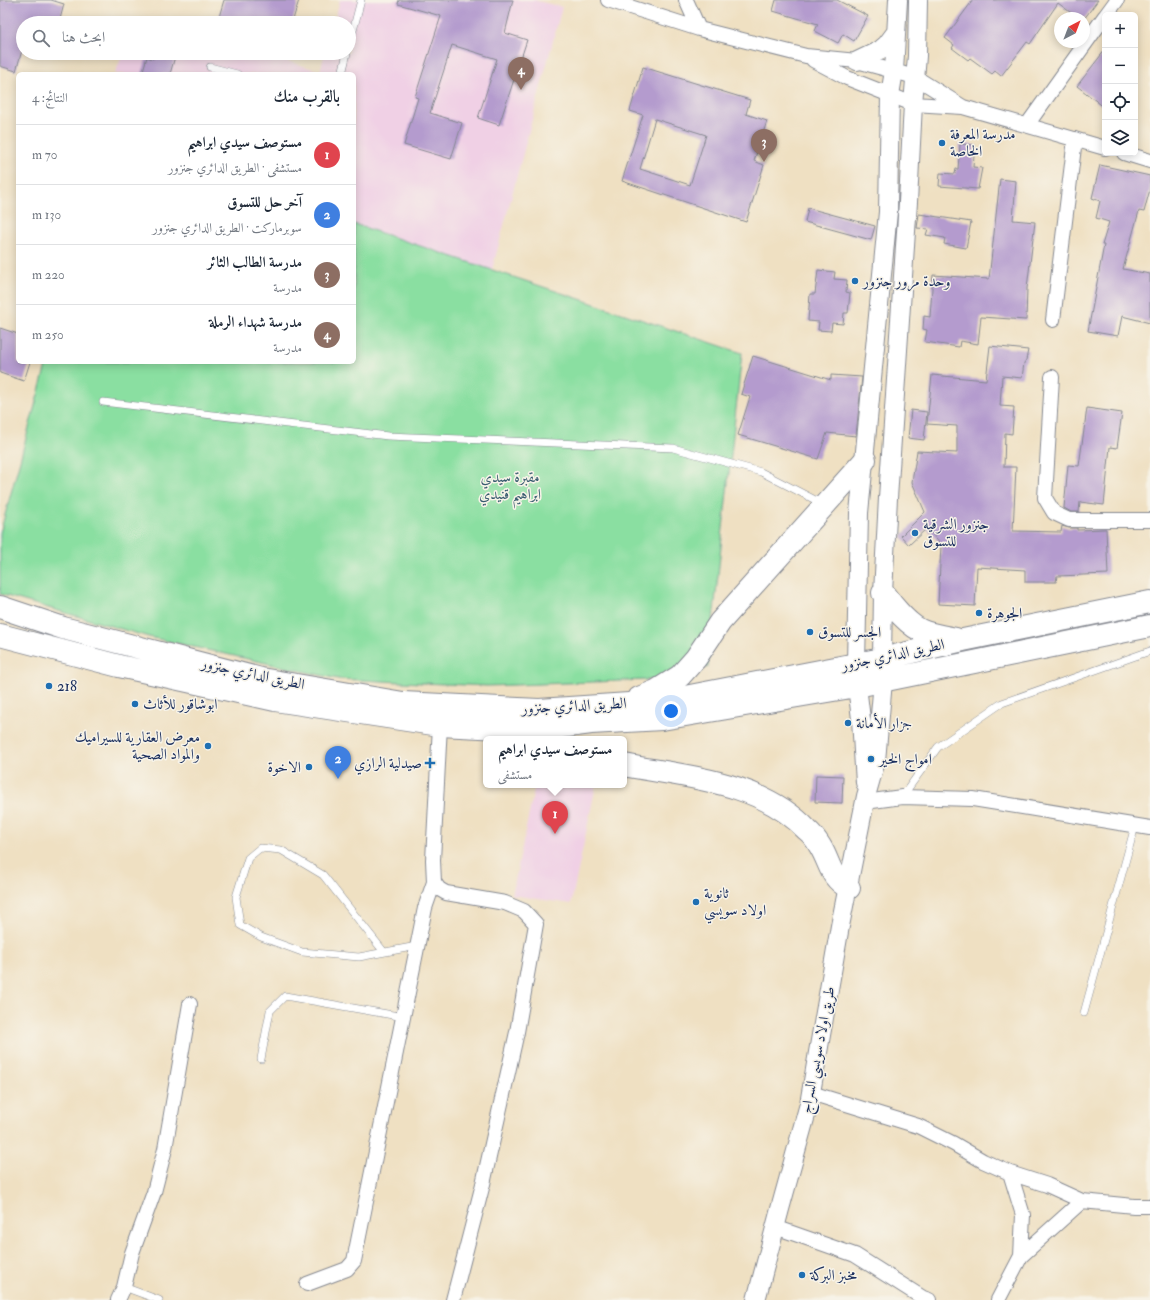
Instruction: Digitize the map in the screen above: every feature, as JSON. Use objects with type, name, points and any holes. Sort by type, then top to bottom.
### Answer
[{"type":"main road","points":[[625,704],[656,691],[680,676],[696,658],[720,622],[824,505],[865,453]]},
{"type":"main road","points":[[883,593],[898,612],[923,632],[963,640]]},
{"type":"main road","name":"الطريق الدائري جنزور","points":[[0,607],[63,628],[261,679],[540,726],[625,704],[659,702],[882,659],[963,640],[1150,602]]},
{"type":"main road","name":"الطريق الدائري جنزور","points":[[0,635],[118,666],[275,700],[440,725],[540,726],[662,719],[857,686],[1150,626]]},
{"type":"main road","points":[[627,766],[711,781],[739,789],[767,800],[787,812],[808,830],[821,847],[832,874],[848,888]]},
{"type":"street","points":[[608,0],[699,29],[806,56],[857,61],[915,77],[963,107]]},
{"type":"street","points":[[686,0],[699,29]]},
{"type":"street","points":[[856,664],[859,513],[888,212],[890,94],[894,71],[898,0]]},
{"type":"street","points":[[882,659],[883,593],[908,202],[918,0]]},
{"type":"street","points":[[1108,12],[1116,0]]},
{"type":"street","points":[[1027,125],[1102,20]]},
{"type":"street","points":[[857,61],[880,50],[887,44],[896,32]]},
{"type":"street","points":[[806,56],[848,78],[913,104],[963,107],[1102,147]]},
{"type":"street","points":[[1053,320],[1075,139]]},
{"type":"street","points":[[1134,156],[1150,161]]},
{"type":"street","points":[[1052,377],[1045,498],[1054,513],[1069,520],[1150,520]]},
{"type":"street","points":[[865,453],[891,450]]},
{"type":"street","points":[[866,799],[876,761],[883,681]]},
{"type":"street","points":[[857,686],[861,719],[866,799]]},
{"type":"street","points":[[307,1284],[347,1269],[354,1261],[425,908],[434,882],[433,860],[440,725]]},
{"type":"street","points":[[866,799],[902,797],[973,799],[1150,828]]},
{"type":"street","name":"طريق اولاد سويسي السراج","points":[[756,1300],[809,1104],[839,934],[866,799]]},
{"type":"street","points":[[434,882],[439,889],[446,892],[505,903],[524,911],[536,924],[517,1032],[483,1184],[453,1300]]},
{"type":"street","points":[[118,1300],[124,1287],[132,1253],[154,1192],[166,1149],[190,1004]]},
{"type":"street","points":[[811,1093],[918,1126],[954,1144],[983,1161],[1082,1201],[1150,1206]]},
{"type":"street","points":[[1010,1173],[1023,1215],[1021,1256]]},
{"type":"street","points":[[998,1300],[1021,1256],[1082,1201]]},
{"type":"street","points":[[775,1227],[854,1255],[923,1298],[929,1300]]},
{"type":"lane","points":[[356,19],[361,0]]},
{"type":"lane","points":[[342,72],[345,60]]},
{"type":"lane","points":[[210,67],[229,72]]},
{"type":"lane","points":[[104,402],[388,436],[673,448],[761,472],[824,505]]},
{"type":"lane","points":[[902,797],[938,747],[1002,703],[1150,651]]},
{"type":"lane","points":[[1084,1013],[1135,826]]},
{"type":"lane","points":[[384,952],[324,875],[281,850],[260,848],[248,858],[236,898],[240,925],[261,937],[302,952],[359,957],[418,946]]},
{"type":"lane","points":[[261,1059],[270,1010],[285,996],[404,1017]]},
{"type":"lane","points":[[124,1287],[159,1300]]},
{"type":"shaded area","points":[[340,0],[534,0],[562,7],[492,270],[356,225],[356,72],[116,72],[120,60],[284,60],[320,71],[323,60],[356,60],[356,16],[336,16]]},
{"type":"shaded area","points":[[534,788],[595,788],[571,904],[512,895]]},
{"type":"green space","name":"مقبرة سيدي ابراهيم قنيدي","points":[[356,225],[742,353],[708,667],[674,679],[487,686],[338,679],[149,637],[0,594],[0,533],[46,364],[356,364]]},
{"type":"building","points":[[0,0],[51,0],[64,4],[61,16],[16,16],[16,60],[19,60],[16,71],[0,66]]},
{"type":"building","points":[[224,0],[299,0],[294,16],[219,16]]},
{"type":"building","points":[[399,0],[513,0],[505,33],[527,40],[499,125],[478,118],[497,59],[452,45],[430,113],[462,123],[451,159],[404,145],[418,98],[415,97],[441,16],[398,4]]},
{"type":"building","points":[[776,0],[837,0],[868,16],[854,41],[843,34],[838,43],[815,31],[818,24],[773,11]]},
{"type":"building","points":[[973,0],[1098,0],[1089,12],[1070,12],[1058,3],[1030,44],[1027,42],[1001,76],[995,71],[992,74],[970,58],[968,60],[952,48],[954,45],[945,38]]},
{"type":"building","points":[[1102,54],[1102,106],[1077,86]]},
{"type":"building","points":[[146,60],[174,60],[171,72],[143,72]]},
{"type":"building","points":[[643,67],[750,100],[746,114],[767,121],[754,161],[764,165],[746,222],[622,181],[643,115],[630,111]],"holes":[[[655,119],[706,135],[690,185],[640,169]]]},
{"type":"building","points":[[960,144],[975,145],[973,167],[982,168],[978,189],[939,186],[940,173],[955,174],[956,169],[958,169]]},
{"type":"building","points":[[1100,165],[1150,176],[1150,189],[1144,212],[1139,211],[1123,269],[1150,274],[1150,323],[1122,316],[1118,336],[1088,331],[1104,245],[1102,245],[1109,222],[1096,218],[1100,201],[1092,198]]},
{"type":"building","points":[[1000,179],[1016,181],[1013,220],[1035,222],[1027,288],[1026,320],[981,317],[978,344],[960,341],[959,347],[925,342],[927,330],[923,329],[924,316],[930,317],[933,275],[989,279]]},
{"type":"building","points":[[808,208],[875,226],[871,240],[805,222]]},
{"type":"building","points":[[919,214],[971,222],[966,248],[944,244],[945,238],[926,235],[928,229],[917,228]]},
{"type":"building","points":[[818,270],[835,272],[834,279],[847,280],[846,292],[850,293],[848,313],[844,313],[843,324],[832,323],[831,331],[818,330],[819,322],[808,321],[810,294],[815,294]]},
{"type":"building","points":[[0,328],[16,333],[16,364],[29,364],[24,381],[0,373]]},
{"type":"building","points":[[990,346],[1028,350],[1022,378],[1002,376],[1000,406],[1014,407],[1012,434],[1005,433],[1004,467],[1016,467],[1013,531],[1061,532],[1062,526],[1077,528],[1077,530],[1106,529],[1108,574],[1057,576],[1056,582],[1025,582],[1025,570],[977,567],[975,606],[938,604],[941,545],[927,528],[909,545],[901,536],[925,512],[912,482],[917,451],[957,453],[957,426],[927,424],[932,375],[986,380]]},
{"type":"building","points":[[753,356],[831,380],[831,375],[862,377],[856,436],[827,433],[818,459],[738,435],[750,397],[741,394]]},
{"type":"building","points":[[1087,408],[1122,413],[1117,448],[1110,447],[1104,505],[1080,502],[1079,512],[1071,512],[1064,508],[1068,465],[1079,466]]},
{"type":"building","points":[[911,410],[927,412],[924,440],[908,438]]},
{"type":"building","points":[[816,775],[843,776],[842,803],[815,802]]},
{"type":"place","name":"مدرسة شهداء الرملة","points":[[521,90]]},
{"type":"place","name":"مدرسة المعرفة الخاصة","points":[[942,143]]},
{"type":"place","name":"مدرسة الطالب الثائر","points":[[764,162]]},
{"type":"place","name":"وحدة مرور جنزور","points":[[855,281]]},
{"type":"place","name":"جنزور الشرقية للتسوق","points":[[915,533]]},
{"type":"place","name":"الجوهرة","points":[[979,613]]},
{"type":"place","name":"الجسر للتسوق","points":[[810,632]]},
{"type":"place","name":"218","points":[[49,686]]},
{"type":"place","name":"ابوشاقور للأثاث","points":[[135,704]]},
{"type":"place","name":"جزار الأمانة","points":[[848,723]]},
{"type":"place","name":"معرض العقارية للسيراميك والمواد الصحية","points":[[208,746]]},
{"type":"place","name":"امواج الخير","points":[[871,759]]},
{"type":"place","name":"صيدلية الرازي","points":[[430,763]]},
{"type":"place","name":"الاخوة","points":[[309,767]]},
{"type":"place","name":"آخر حل للتسوق","points":[[338,779]]},
{"type":"place","name":"مستوصف سيدي ابراهيم","points":[[555,834]]},
{"type":"place","name":"ثانوية اولاد سويسي","points":[[696,902]]},
{"type":"place","name":"مخبز البركة","points":[[802,1275]]}]
